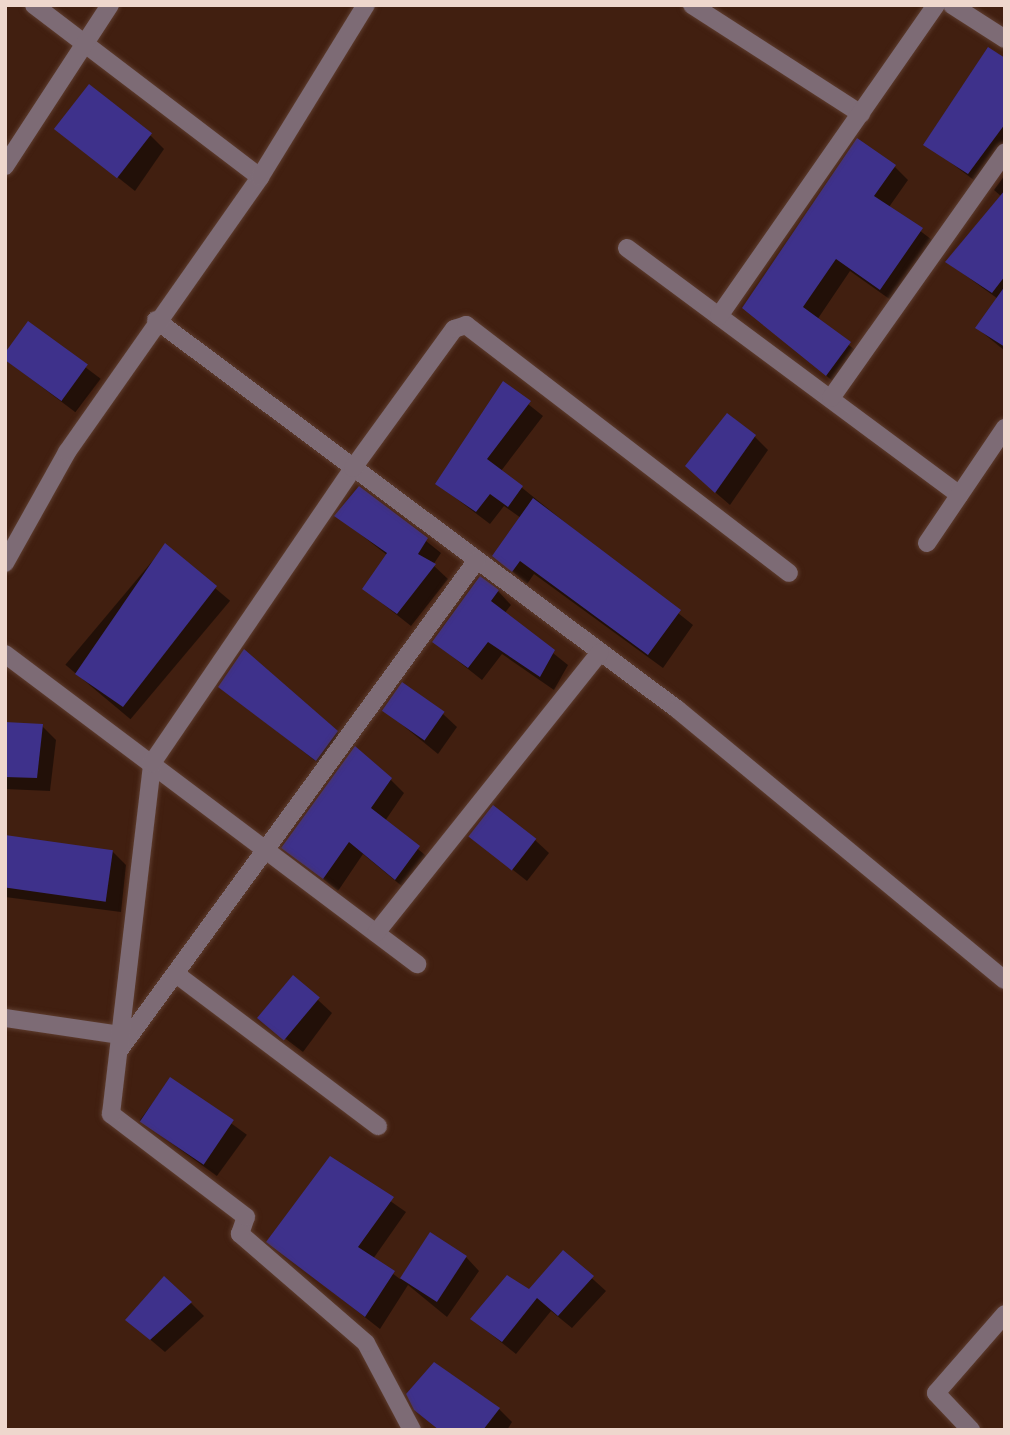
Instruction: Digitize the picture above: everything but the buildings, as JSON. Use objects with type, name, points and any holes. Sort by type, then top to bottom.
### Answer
[{"type":"street","points":[[34,5],[260,177]]},
{"type":"street","points":[[5,166],[88,47],[110,5]]},
{"type":"street","points":[[6,559],[66,452],[156,320],[260,177],[366,5]]},
{"type":"street","points":[[692,5],[861,114]]},
{"type":"street","points":[[719,316],[936,5]]},
{"type":"street","points":[[952,5],[1005,39]]},
{"type":"street","points":[[831,398],[1005,152]]},
{"type":"street","points":[[627,248],[959,495]]},
{"type":"street","points":[[156,320],[600,652],[1005,979]]},
{"type":"street","points":[[412,1430],[366,1343],[240,1234],[246,1217],[118,1125],[111,1101],[152,763],[354,468],[454,329],[466,325],[789,573]]},
{"type":"street","points":[[927,543],[1005,428]]},
{"type":"street","points":[[120,1042],[176,974],[477,559]]},
{"type":"street","points":[[376,933],[600,652]]},
{"type":"street","points":[[5,654],[417,964]]},
{"type":"street","points":[[176,974],[378,1126]]},
{"type":"street","points":[[5,1018],[120,1042]]},
{"type":"street","points":[[971,1430],[936,1392],[1005,1314]]}]
